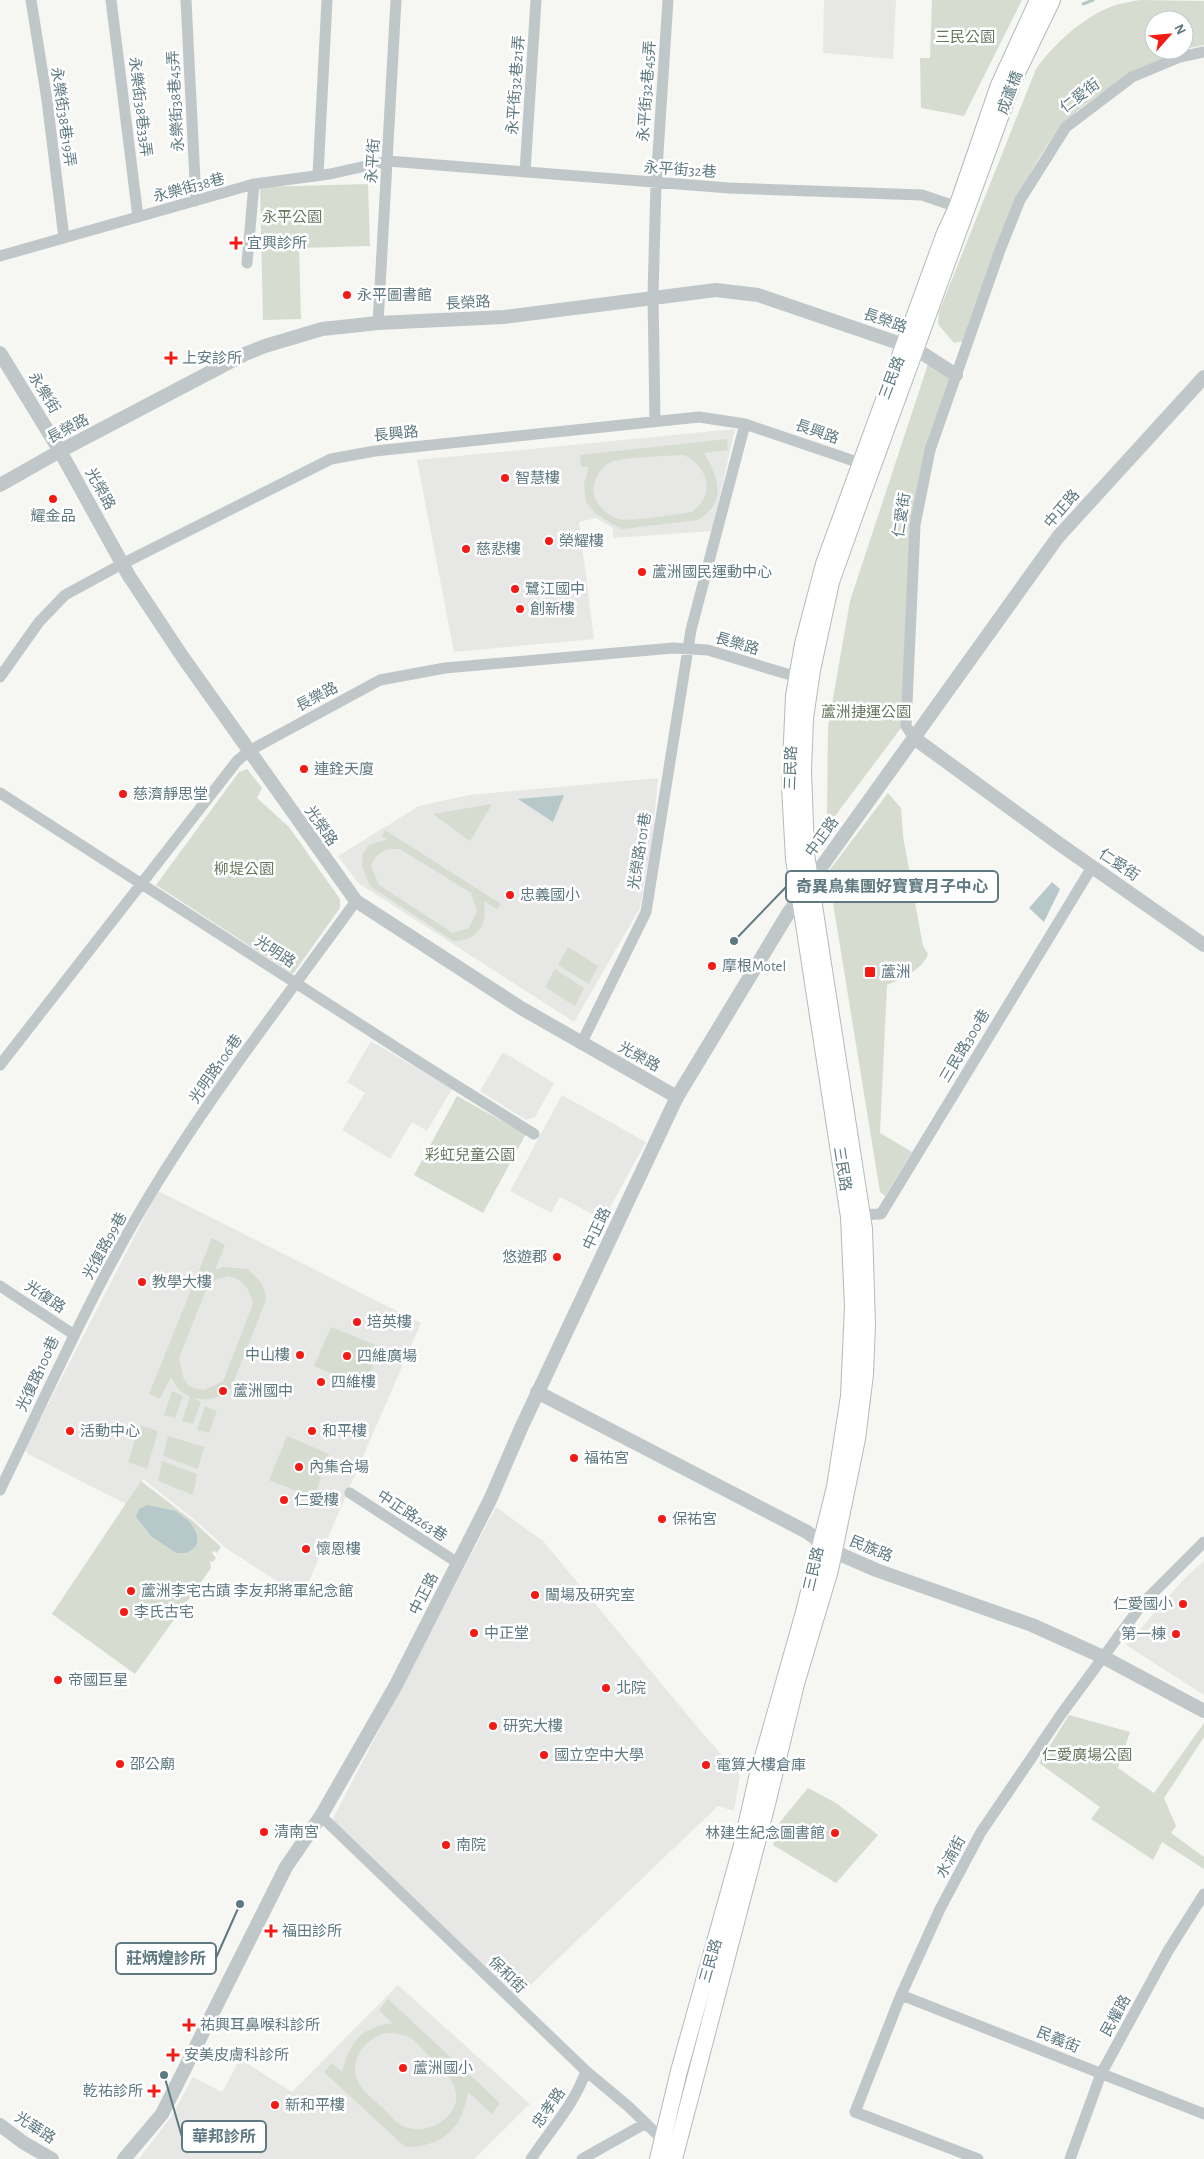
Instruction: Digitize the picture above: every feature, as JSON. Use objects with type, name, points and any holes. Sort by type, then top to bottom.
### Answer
[{"type":"main road","name":"成蘆橋","points":[[969,187],[999,85],[1038,0]]},
{"type":"main road","name":"成蘆橋","points":[[969,187],[1014,79],[1052,0]]},
{"type":"main road","name":"三民路","points":[[674,2155],[767,1804],[796,1684],[835,1552],[857,1439],[865,1374],[866,1325],[856,1216],[804,890],[803,770],[805,718],[821,623],[831,582],[910,347],[945,233],[962,209],[969,187]]},
{"type":"main road","name":"三民路","points":[[804,890],[794,859],[790,787],[794,696],[803,644],[819,579],[860,463],[910,347]]},
{"type":"main road","name":"三民路","points":[[658,2159],[741,1849],[758,1778],[803,1616],[820,1541],[835,1487],[849,1396],[856,1216]]},
{"type":"street","name":"永樂街38巷19弄","points":[[31,0],[47,100],[64,238]]},
{"type":"street","name":"永樂街38巷33弄","points":[[110,0],[138,217]]},
{"type":"street","name":"永樂街38巷45弄","points":[[186,0],[196,202]]},
{"type":"street","points":[[318,175],[327,0]]},
{"type":"street","name":"永平街","points":[[378,323],[381,239],[388,161],[396,0]]},
{"type":"street","name":"永平街32巷21弄","points":[[526,172],[536,0]]},
{"type":"street","name":"永平街32巷45弄","points":[[655,421],[654,296],[656,184],[668,0]]},
{"type":"street","name":"仁愛街","points":[[1204,52],[1180,57],[1132,77],[1066,126],[1020,200],[930,450],[915,525],[906,726],[914,738],[1092,867],[1204,945]]},
{"type":"street","name":"永樂街38巷","points":[[0,256],[254,184],[318,175],[388,161]]},
{"type":"street","name":"永平街32巷","points":[[388,161],[590,176],[656,184],[922,195],[962,209]]},
{"type":"street","points":[[247,263],[254,184]]},
{"type":"street","name":"長榮路","points":[[0,485],[60,451],[265,346],[322,329],[378,323],[504,317],[654,296],[716,290],[758,295],[910,347],[956,376]]},
{"type":"street","name":"永樂街","points":[[0,353],[60,451]]},
{"type":"street","name":"中正路","points":[[124,2159],[162,2114],[286,1867],[321,1816],[396,1685],[490,1500],[537,1392],[677,1097],[804,890],[1058,537],[1204,378]]},
{"type":"street","name":"長興路","points":[[0,677],[39,622],[65,595],[122,564],[331,459],[375,451],[699,417],[745,424],[860,463]]},
{"type":"street","name":"光榮路101巷","points":[[581,1044],[646,912],[688,649],[745,424]]},
{"type":"street","name":"光榮路","points":[[60,451],[122,564],[249,751],[356,901],[513,1003],[581,1044],[677,1097]]},
{"type":"street","name":"長樂路","points":[[0,1065],[237,761],[249,751],[380,680],[445,668],[673,648],[708,650],[797,677]]},
{"type":"street","name":"光明路","points":[[0,793],[296,984],[534,1134]]},
{"type":"street","name":"三民路300巷","points":[[856,1216],[881,1214],[1092,867]]},
{"type":"street","name":"光明路106巷","points":[[163,1173],[223,1082],[356,901]]},
{"type":"street","name":"光復路99巷","points":[[73,1334],[163,1173]]},
{"type":"street","name":"光復路","points":[[0,1286],[73,1334]]},
{"type":"street","name":"光復路100巷","points":[[0,1490],[73,1334]]},
{"type":"street","name":"民族路","points":[[537,1392],[820,1541],[835,1552],[876,1570],[1032,1625],[1103,1657],[1204,1711]]},
{"type":"street","name":"中正路263巷","points":[[350,1493],[458,1563]]},
{"type":"street","name":"水湳街","points":[[978,2159],[855,2112],[901,1995],[940,1909],[981,1832],[1062,1713],[1143,1604],[1204,1542]]},
{"type":"street","name":"保和街","points":[[321,1816],[586,2071],[646,2123],[662,2139],[674,2155]]},
{"type":"street","name":"民權路","points":[[1070,2159],[1101,2074],[1168,1951],[1204,1894]]},
{"type":"street","name":"民義街","points":[[901,1995],[1204,2114]]},
{"type":"street","name":"忠孝路","points":[[531,2159],[566,2114],[579,2090],[586,2071]]},
{"type":"street","points":[[582,2159],[646,2123]]},
{"type":"street","name":"光華路","points":[[0,2125],[24,2143],[52,2159]]},
{"type":"shaded area","points":[[824,0],[896,0],[893,59],[823,53]]},
{"type":"shaded area","name":"鷺江國中","points":[[735,429],[712,531],[613,538],[613,528],[596,518],[579,522],[594,639],[454,652],[417,460]]},
{"type":"shaded area","name":"忠義國小","points":[[658,778],[653,833],[640,908],[574,1022],[358,883],[338,856],[419,806],[469,795]]},
{"type":"shaded area","points":[[564,795],[553,822],[518,799]]},
{"type":"shaded area","points":[[1052,882],[1060,889],[1044,922],[1029,908]]},
{"type":"shaded area","points":[[371,1041],[452,1089],[427,1131],[412,1122],[390,1159],[342,1130],[365,1093],[347,1082]]},
{"type":"shaded area","points":[[503,1052],[554,1083],[535,1117],[526,1120],[480,1091]]},
{"type":"shaded area","points":[[562,1095],[646,1142],[603,1220],[560,1197],[551,1213],[510,1191]]},
{"type":"shaded area","name":"蘆洲國中","points":[[158,1191],[421,1323],[302,1597],[227,1549],[196,1521],[143,1479],[126,1504],[28,1454],[25,1449]]},
{"type":"shaded area","points":[[147,1505],[176,1511],[190,1522],[197,1534],[197,1544],[193,1549],[186,1553],[176,1553],[151,1536],[136,1517],[139,1509]]},
{"type":"shaded area","name":"國立空中大學","points":[[496,1507],[543,1541],[704,1735],[740,1775],[734,1811],[718,1806],[517,1998],[331,1822]]},
{"type":"shaded area","name":"仁愛國小","points":[[1204,1561],[1204,1695],[1126,1645],[1186,1577]]},
{"type":"shaded area","name":"蘆洲國小","points":[[398,1985],[530,2104],[474,2159],[139,2159],[171,2117],[193,2077],[222,2092],[240,2059],[292,2092]]},
{"type":"green space","name":"三民公園","points":[[932,0],[1022,0],[964,116],[921,108],[920,58],[930,58]]},
{"type":"green space","points":[[1140,0],[1204,1],[1204,45],[1194,47],[1194,10],[1144,10],[1144,60],[1161,60],[1119,82],[1083,106],[1061,127],[1042,153],[1025,182],[1010,214],[963,341],[954,343],[938,324],[939,312],[1036,69],[1051,50],[1080,24],[1102,11],[1123,3]]},
{"type":"green space","name":"永平公園","points":[[368,184],[370,246],[299,248],[301,319],[263,320],[260,187]]},
{"type":"green space","name":"蘆洲捷運公園","points":[[930,358],[956,375],[911,522],[901,728],[835,816],[827,815],[828,727],[850,601]]},
{"type":"green space","points":[[727,439],[728,450],[704,453],[716,480],[717,497],[714,505],[698,520],[622,529],[596,514],[586,502],[584,483],[589,467],[581,467],[580,455]],"holes":[[[684,455],[693,460],[704,474],[707,489],[700,505],[692,512],[624,520],[604,511],[594,496],[594,485],[600,471],[609,463],[617,460]]]},
{"type":"green space","name":"柳堤公園","points":[[247,769],[262,788],[257,798],[289,827],[340,899],[340,908],[293,974],[156,885],[239,772]]},
{"type":"green space","points":[[888,793],[901,808],[903,836],[923,946],[928,954],[917,969],[887,985],[880,1133],[912,1152],[885,1196],[880,1192],[828,872]]},
{"type":"green space","points":[[492,804],[470,841],[433,814]]},
{"type":"green space","points":[[385,830],[501,904],[497,909],[484,901],[483,924],[480,929],[470,938],[453,941],[370,886],[362,866],[363,854],[369,845],[387,839],[382,836]],"holes":[[[400,849],[471,893],[477,911],[469,928],[453,933],[379,885],[371,866],[374,860],[380,853],[386,850]]]},
{"type":"green space","points":[[568,947],[598,966],[589,984],[558,965]]},
{"type":"green space","points":[[555,969],[584,988],[575,1006],[545,987]]},
{"type":"green space","name":"彩虹兒童公園","points":[[457,1096],[526,1134],[483,1213],[414,1175]]},
{"type":"green space","points":[[212,1238],[225,1245],[215,1270],[223,1267],[247,1269],[261,1282],[265,1292],[266,1300],[231,1388],[222,1395],[213,1398],[193,1398],[201,1402],[193,1424],[182,1421],[190,1397],[179,1390],[171,1377],[160,1399],[149,1394]],"holes":[[[227,1276],[233,1277],[245,1285],[250,1293],[253,1304],[223,1381],[204,1390],[194,1388],[188,1385],[183,1377],[179,1358],[209,1282]]]},
{"type":"green space","name":"四維廣場","points":[[331,1327],[380,1347],[365,1388],[314,1366]]},
{"type":"green space","points":[[172,1391],[183,1396],[175,1418],[164,1415]]},
{"type":"green space","points":[[205,1406],[217,1411],[209,1433],[197,1430]]},
{"type":"green space","points":[[140,1425],[158,1431],[147,1469],[128,1462]]},
{"type":"green space","points":[[168,1436],[204,1447],[198,1469],[163,1456]]},
{"type":"green space","name":"內集合場","points":[[287,1436],[329,1454],[314,1498],[269,1480]]},
{"type":"green space","points":[[162,1461],[197,1474],[193,1495],[158,1481]]},
{"type":"green space","name":"蘆洲李宅古蹟 李友邦將軍紀念館","points":[[141,1481],[194,1522],[221,1547],[217,1553],[214,1551],[212,1553],[216,1558],[213,1562],[210,1561],[211,1568],[135,1674],[52,1614]]},
{"type":"green space","name":"仁愛廣場公園","points":[[1069,1715],[1130,1732],[1118,1768],[1154,1793],[1204,1723],[1204,1737],[1164,1798],[1176,1826],[1171,1833],[1204,1857],[1204,1869],[1162,1842],[1153,1860],[1091,1819],[1100,1807],[1039,1763]]},
{"type":"green space","points":[[808,1788],[836,1803],[878,1835],[836,1883],[773,1845],[780,1822]]},
{"type":"green space","points":[[388,1999],[500,2103],[492,2114],[468,2092],[461,2116],[448,2133],[430,2144],[405,2147],[324,2072],[332,2063],[342,2072],[349,2052],[358,2038],[381,2025],[392,2023],[379,2010]],"holes":[[[385,2033],[398,2034],[414,2040],[449,2077],[456,2093],[456,2101],[446,2118],[432,2127],[414,2129],[403,2126],[395,2121],[361,2087],[355,2070],[359,2054],[369,2041]]]},
{"type":"waterway","points":[[1083,4],[1093,0]]},
{"type":"place","name":"宜興診所","points":[[236,243]]},
{"type":"place","name":"永平圖書館","points":[[347,295]]},
{"type":"place","name":"上安診所","points":[[171,358]]},
{"type":"place","name":"智慧樓","points":[[505,478]]},
{"type":"place","name":"耀金品","points":[[53,499]]},
{"type":"place","name":"榮耀樓","points":[[549,541]]},
{"type":"place","name":"慈悲樓","points":[[466,549]]},
{"type":"place","name":"蘆洲國民運動中心","points":[[642,572]]},
{"type":"place","name":"鷺江國中","points":[[515,589]]},
{"type":"place","name":"創新樓","points":[[520,609]]},
{"type":"place","name":"連銓天廈","points":[[304,769]]},
{"type":"place","name":"慈濟靜思堂","points":[[123,794]]},
{"type":"place","name":"忠義國小","points":[[510,895]]},
{"type":"place","name":"奇異鳥集團好寶寶月子中心","points":[[734,941]]},
{"type":"place","name":"摩根Motel","points":[[712,966]]},
{"type":"place","name":"蘆洲","points":[[870,972]]},
{"type":"place","name":"悠遊郡","points":[[557,1257]]},
{"type":"place","name":"教學大樓","points":[[142,1282]]},
{"type":"place","name":"培英樓","points":[[357,1322]]},
{"type":"place","name":"中山樓","points":[[300,1355]]},
{"type":"place","name":"四維廣場","points":[[347,1356]]},
{"type":"place","name":"四維樓","points":[[321,1382]]},
{"type":"place","name":"蘆洲國中","points":[[223,1391]]},
{"type":"place","name":"活動中心","points":[[70,1431]]},
{"type":"place","name":"和平樓","points":[[312,1431]]},
{"type":"place","name":"福祐宮","points":[[574,1458]]},
{"type":"place","name":"內集合場","points":[[299,1467]]},
{"type":"place","name":"仁愛樓","points":[[284,1500]]},
{"type":"place","name":"保祐宮","points":[[662,1519]]},
{"type":"place","name":"懷恩樓","points":[[306,1549]]},
{"type":"place","name":"蘆洲李宅古蹟 李友邦將軍紀念館","points":[[131,1591]]},
{"type":"place","name":"闈場及研究室","points":[[535,1595]]},
{"type":"place","name":"仁愛國小","points":[[1183,1604]]},
{"type":"place","name":"李氏古宅","points":[[124,1612]]},
{"type":"place","name":"中正堂","points":[[474,1633]]},
{"type":"place","name":"第一棟","points":[[1176,1634]]},
{"type":"place","name":"帝國巨星","points":[[58,1680]]},
{"type":"place","name":"北院","points":[[606,1688]]},
{"type":"place","name":"研究大樓","points":[[493,1726]]},
{"type":"place","name":"國立空中大學","points":[[544,1755]]},
{"type":"place","name":"邵公廟","points":[[120,1764]]},
{"type":"place","name":"電算大樓倉庫","points":[[706,1765]]},
{"type":"place","name":"清南宮","points":[[264,1832]]},
{"type":"place","name":"林建生紀念圖書館","points":[[835,1833]]},
{"type":"place","name":"南院","points":[[446,1845]]},
{"type":"place","name":"莊炳煌診所","points":[[240,1904]]},
{"type":"place","name":"福田診所","points":[[271,1931]]},
{"type":"place","name":"祐興耳鼻喉科診所","points":[[189,2025]]},
{"type":"place","name":"安美皮膚科診所","points":[[173,2055]]},
{"type":"place","name":"蘆洲國小","points":[[403,2068]]},
{"type":"place","name":"華邦診所","points":[[164,2075]]},
{"type":"place","name":"乾祐診所","points":[[154,2091]]},
{"type":"place","name":"新和平樓","points":[[275,2105]]}]
